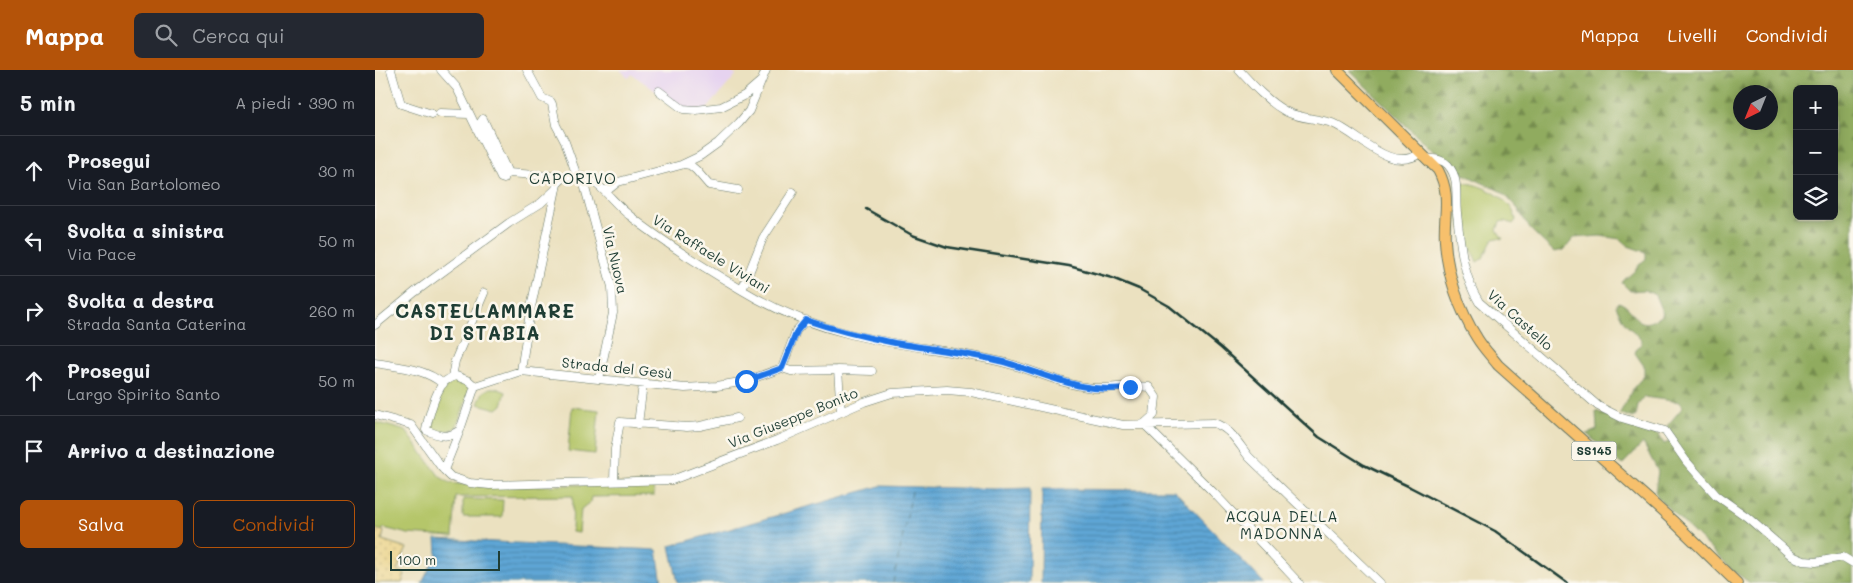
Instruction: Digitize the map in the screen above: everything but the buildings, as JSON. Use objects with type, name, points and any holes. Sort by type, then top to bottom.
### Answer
[{"type":"main road","name":"SS145","points":[[1337,70],[1438,170],[1444,182],[1446,193],[1445,241],[1452,278],[1461,311],[1477,340],[1498,365],[1673,522],[1737,583]]},
{"type":"street","points":[[391,70],[401,104],[436,113],[469,114]]},
{"type":"street","points":[[441,70],[457,88],[501,178],[503,179],[505,176],[481,122],[483,119],[508,173],[564,177],[579,176],[605,190],[608,190],[618,182],[687,165],[718,143],[749,111],[766,70]]},
{"type":"street","name":"Via Nuova","points":[[527,70],[542,98],[553,104],[556,125],[579,176],[612,288],[613,313],[599,379]]},
{"type":"street","points":[[1239,70],[1286,112],[1332,123],[1372,148],[1393,158],[1424,156]]},
{"type":"street","points":[[659,91],[683,108],[696,110],[721,107],[745,95],[763,78]]},
{"type":"street","name":"Via Castello","points":[[1424,156],[1438,159],[1447,164],[1456,182],[1461,247],[1472,290],[1479,302],[1598,406],[1623,418],[1665,431],[1686,461],[1716,495],[1792,556],[1804,561],[1816,562],[1843,557],[1853,563]]},
{"type":"street","points":[[687,165],[699,172],[700,176],[709,185],[738,190]]},
{"type":"street","points":[[475,386],[521,371],[530,312],[557,184],[564,177]]},
{"type":"street","points":[[375,325],[415,292],[509,223],[541,202],[556,189]]},
{"type":"street","name":"Via Raffaele Viviani","points":[[605,190],[609,198],[661,240],[742,290],[806,320],[850,334],[1005,362],[1055,380],[1081,386],[1092,388],[1119,388],[1138,385],[1149,387],[1156,398],[1154,415],[1144,424]]},
{"type":"street","points":[[742,290],[763,238],[793,192]]},
{"type":"street","points":[[452,377],[455,361],[484,293]]},
{"type":"street","points":[[806,320],[797,331],[782,368],[791,371],[872,371]]},
{"type":"street","points":[[375,363],[426,373],[437,378],[443,384]]},
{"type":"street","name":"Strada del Gesù","points":[[521,371],[685,388],[746,381],[782,368]]},
{"type":"street","points":[[837,370],[841,412]]},
{"type":"street","points":[[422,432],[440,387],[443,384],[456,376],[469,381],[475,386]]},
{"type":"street","points":[[638,424],[643,384]]},
{"type":"street","points":[[444,470],[475,386]]},
{"type":"street","name":"Via Giuseppe Bonito","points":[[444,470],[451,477],[470,483],[489,485],[672,480],[892,393],[947,390],[971,392],[1031,407],[1123,425],[1213,423],[1221,426],[1233,436],[1249,457],[1380,583]]},
{"type":"street","points":[[375,415],[411,425],[422,432],[442,437],[454,434],[460,430]]},
{"type":"street","points":[[614,481],[618,425],[620,422],[687,428],[737,418]]},
{"type":"street","points":[[1144,424],[1213,492],[1299,583]]},
{"type":"street","points":[[422,432],[444,470]]},
{"type":"shaded area","points":[[620,70],[731,70],[730,72],[736,75],[701,116],[682,110],[632,74],[629,78]]},
{"type":"green space","points":[[1349,70],[1853,70],[1853,583],[1750,583],[1732,570],[1659,499],[1655,492],[1658,471],[1643,443],[1622,465],[1587,434],[1597,430],[1596,411],[1636,427],[1649,429],[1659,435],[1664,444],[1675,439],[1667,426],[1683,407],[1680,402],[1644,397],[1638,405],[1636,416],[1632,418],[1620,413],[1634,387],[1644,376],[1644,366],[1635,353],[1641,345],[1641,340],[1623,320],[1616,306],[1618,302],[1624,305],[1641,322],[1646,323],[1663,314],[1655,295],[1645,290],[1630,291],[1622,283],[1646,259],[1646,254],[1628,246],[1620,239],[1600,236],[1574,238],[1564,250],[1554,252],[1530,229],[1518,209],[1500,191],[1455,170],[1450,163],[1429,148]]},
{"type":"green space","points":[[1460,182],[1486,189],[1502,198],[1509,205],[1516,220],[1513,224],[1505,221],[1500,222],[1497,230],[1503,239],[1493,239],[1483,258],[1477,262],[1459,221]]},
{"type":"green space","points":[[449,380],[465,382],[470,390],[456,428],[441,433],[428,427],[442,387]]},
{"type":"green space","points":[[490,388],[506,392],[502,405],[497,409],[478,404],[483,392]]},
{"type":"green space","points":[[572,407],[599,410],[595,454],[568,451]]},
{"type":"green space","points":[[375,422],[406,431],[440,477],[450,483],[488,487],[653,483],[654,496],[591,497],[590,502],[581,509],[579,533],[572,532],[573,496],[456,497],[453,537],[408,534],[384,528],[381,531],[375,529]]},
{"type":"green space","points":[[463,499],[503,500],[502,517],[463,517]]},
{"type":"sand","points":[[375,529],[384,531],[382,540],[407,548],[397,570],[405,574],[402,583],[375,583]]},
{"type":"water","points":[[880,486],[1030,488],[1029,583],[678,583],[670,546]]},
{"type":"water","points":[[1042,489],[1174,490],[1264,583],[1041,583]]},
{"type":"water","points":[[436,539],[657,550],[662,583],[422,583],[437,554]]},
{"type":"ferry route","points":[[893,583],[913,487]]},
{"type":"railway","points":[[866,209],[912,235],[947,247],[1069,266],[1112,278],[1139,289],[1169,306],[1221,348],[1319,437],[1364,465],[1495,531],[1567,583]]},
{"type":"district","name":"CAPORIVO","points":[[573,179]]},
{"type":"district","name":"CASTELLAMMARE DI STABIA","points":[[485,322]]},
{"type":"district","name":"ACQUA DELLA MADONNA","points":[[1282,526]]},
{"type":"route","points":[[746,381],[782,368],[797,331],[806,320],[850,334],[1005,362],[1055,380],[1092,388],[1130,387]]}]
